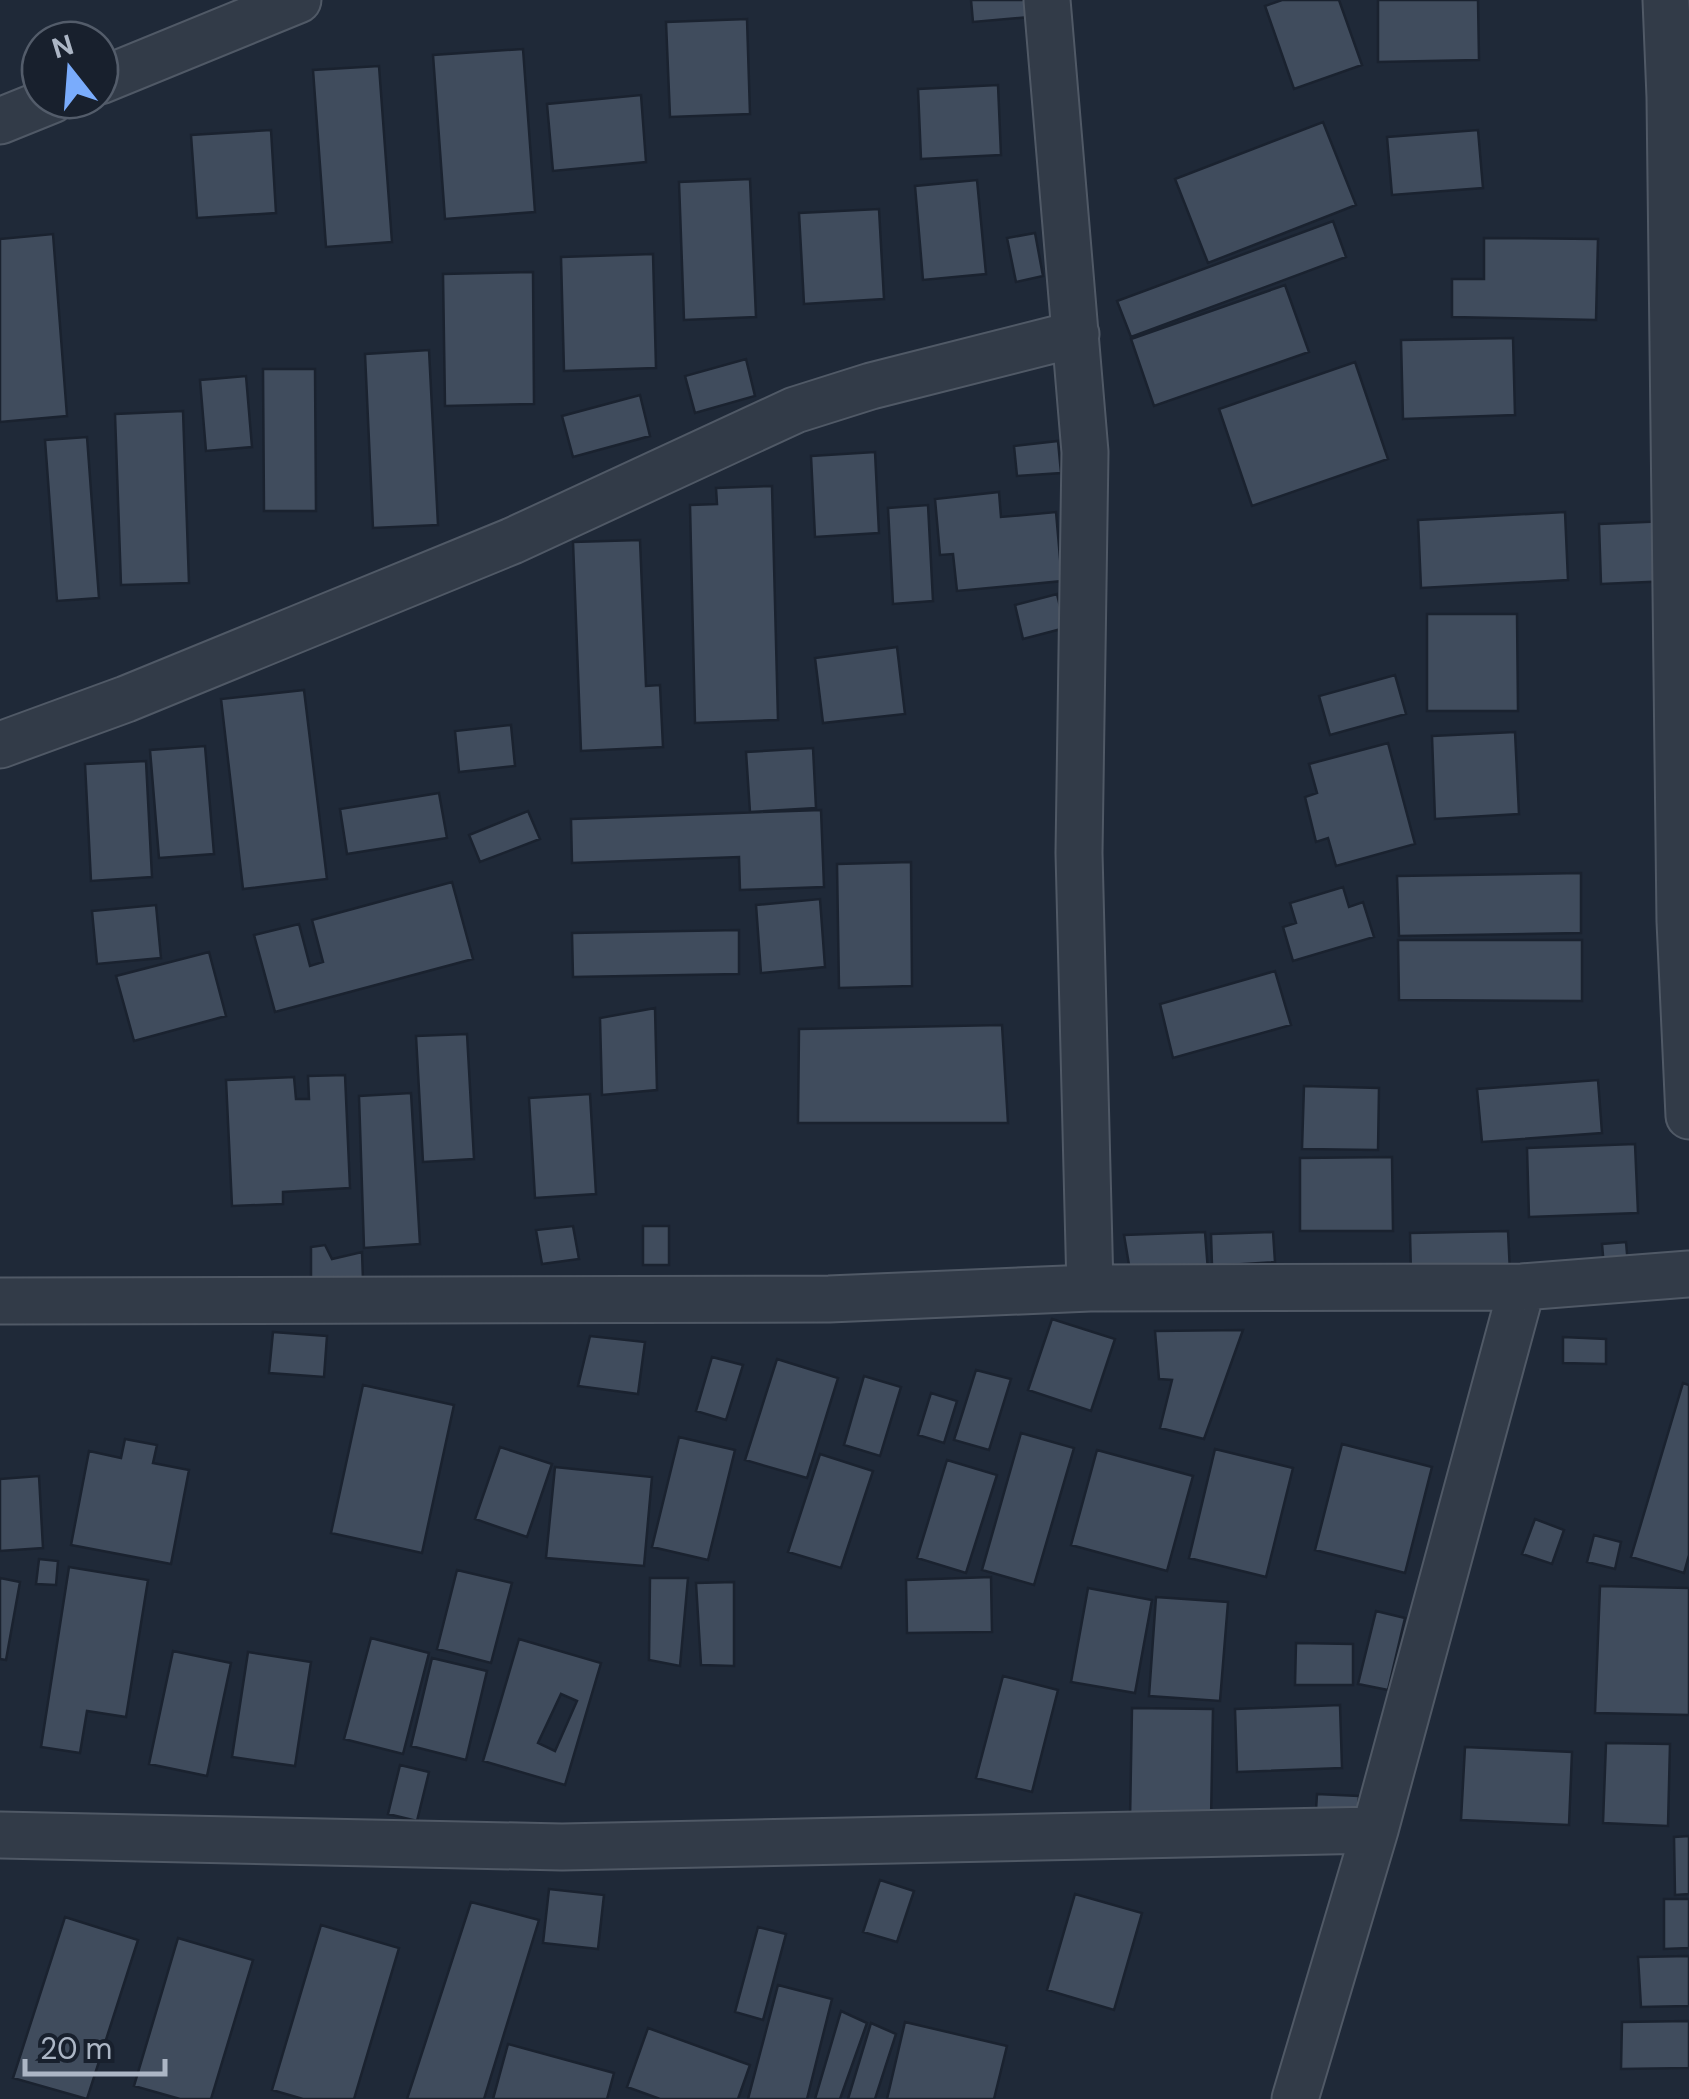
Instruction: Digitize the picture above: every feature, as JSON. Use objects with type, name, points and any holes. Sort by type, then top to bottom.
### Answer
[{"type":"street","points":[[120,72],[298,0]]},
{"type":"street","points":[[1047,0],[1085,452],[1079,854],[1090,1288]]},
{"type":"street","points":[[1666,0],[1680,98],[1680,921],[1689,1116]]},
{"type":"street","points":[[0,745],[126,699],[512,541],[795,410],[871,386],[1076,334]]},
{"type":"street","points":[[0,1301],[829,1299],[1090,1288],[1522,1287],[1689,1274]]},
{"type":"street","points":[[1294,2099],[1375,1830],[1522,1287]]},
{"type":"street","points":[[0,1835],[562,1848],[1375,1830]]},
{"type":"building","points":[[971,0],[1028,0],[1030,17],[973,22]]},
{"type":"building","points":[[1282,0],[1339,0],[1362,65],[1294,89],[1265,6]]},
{"type":"building","points":[[1378,0],[1478,0],[1479,60],[1378,62]]},
{"type":"building","points":[[747,19],[750,114],[670,117],[666,22]]},
{"type":"building","points":[[523,49],[535,212],[445,219],[433,55]]},
{"type":"building","points":[[379,66],[392,242],[326,247],[313,70]]},
{"type":"building","points":[[998,85],[1001,155],[921,159],[918,89]]},
{"type":"building","points":[[641,95],[646,162],[553,171],[547,104]]},
{"type":"building","points":[[1323,122],[1356,205],[1208,263],[1175,179]]},
{"type":"building","points":[[271,130],[276,213],[197,218],[191,135]]},
{"type":"building","points":[[1478,130],[1483,188],[1392,195],[1387,137]]},
{"type":"building","points":[[750,179],[756,317],[684,320],[679,182]]},
{"type":"building","points":[[977,180],[986,274],[923,280],[915,186]]},
{"type":"building","points":[[879,209],[884,299],[804,304],[799,213]]},
{"type":"building","points":[[1333,221],[1346,257],[1131,337],[1117,301]]},
{"type":"building","points":[[1035,233],[1043,276],[1016,282],[1007,238]]},
{"type":"building","points":[[53,234],[67,416],[0,422],[0,239]]},
{"type":"building","points":[[1484,238],[1598,239],[1596,320],[1452,317],[1452,279],[1484,279]]},
{"type":"building","points":[[653,254],[656,368],[564,371],[561,257]]},
{"type":"building","points":[[533,272],[534,404],[445,406],[443,274]]},
{"type":"building","points":[[1285,285],[1309,352],[1154,406],[1131,339]]},
{"type":"building","points":[[1513,338],[1515,415],[1403,419],[1401,340]]},
{"type":"building","points":[[429,350],[438,525],[373,528],[365,354]]},
{"type":"building","points":[[746,359],[755,396],[695,413],[685,376]]},
{"type":"building","points":[[1355,362],[1388,459],[1252,506],[1219,409]]},
{"type":"building","points":[[263,369],[315,369],[316,511],[264,511]]},
{"type":"building","points":[[246,376],[252,447],[206,451],[200,380]]},
{"type":"building","points":[[640,395],[650,436],[573,457],[562,416]]},
{"type":"building","points":[[183,411],[189,583],[121,585],[115,414]]},
{"type":"building","points":[[87,437],[99,598],[57,601],[45,440]]},
{"type":"building","points":[[1058,441],[1061,473],[1017,476],[1014,446]]},
{"type":"building","points":[[875,452],[879,533],[815,537],[811,456]]},
{"type":"building","points":[[772,486],[778,720],[695,723],[690,505],[717,504],[716,488]]},
{"type":"building","points":[[999,492],[1001,517],[1056,512],[1062,581],[957,591],[953,554],[940,555],[935,499]]},
{"type":"building","points":[[928,505],[933,601],[893,604],[888,508]]},
{"type":"building","points":[[1565,512],[1568,580],[1421,588],[1418,520]]},
{"type":"building","points":[[1668,521],[1671,581],[1601,584],[1599,524]]},
{"type":"building","points":[[640,540],[646,686],[660,685],[663,747],[581,751],[573,542]]},
{"type":"building","points":[[1057,594],[1065,628],[1023,639],[1015,605]]},
{"type":"building","points":[[1427,614],[1517,614],[1518,711],[1427,711]]},
{"type":"building","points":[[897,647],[905,714],[823,723],[815,658]]},
{"type":"building","points":[[1395,675],[1406,714],[1330,735],[1319,696]]},
{"type":"building","points":[[304,690],[327,879],[243,889],[221,699]]},
{"type":"building","points":[[511,725],[515,766],[459,772],[455,731]]},
{"type":"building","points":[[1515,732],[1519,814],[1435,819],[1432,736]]},
{"type":"building","points":[[1388,743],[1415,844],[1336,866],[1328,838],[1316,842],[1305,797],[1317,793],[1309,764]]},
{"type":"building","points":[[205,746],[214,854],[159,858],[150,750]]},
{"type":"building","points":[[813,748],[816,808],[750,812],[746,752]]},
{"type":"building","points":[[146,761],[152,877],[91,881],[85,764]]},
{"type":"building","points":[[439,793],[447,838],[347,854],[340,809]]},
{"type":"building","points":[[821,810],[824,887],[740,890],[739,857],[572,863],[571,819]]},
{"type":"building","points":[[528,811],[540,839],[480,862],[469,835]]},
{"type":"building","points":[[911,862],[912,986],[839,988],[837,864]]},
{"type":"building","points":[[1581,873],[1581,933],[1399,936],[1397,876]]},
{"type":"building","points":[[452,882],[473,959],[275,1012],[254,935],[299,924],[310,966],[323,962],[312,920]]},
{"type":"building","points":[[1343,887],[1349,907],[1363,902],[1374,937],[1293,961],[1283,927],[1296,923],[1290,903]]},
{"type":"building","points":[[820,899],[825,967],[761,973],[756,905]]},
{"type":"building","points":[[156,905],[161,958],[97,964],[92,911]]},
{"type":"building","points":[[739,930],[739,974],[573,977],[572,933]]},
{"type":"building","points":[[1398,940],[1582,940],[1582,1001],[1399,1000]]},
{"type":"building","points":[[209,952],[226,1016],[134,1041],[116,976]]},
{"type":"building","points":[[1275,971],[1291,1025],[1173,1058],[1160,1004]]},
{"type":"building","points":[[655,1008],[657,1090],[602,1095],[600,1018]]},
{"type":"building","points":[[1002,1025],[1008,1123],[798,1123],[799,1029]]},
{"type":"building","points":[[467,1034],[474,1159],[423,1162],[416,1036]]},
{"type":"building","points":[[345,1075],[350,1188],[283,1192],[283,1204],[232,1206],[226,1080],[294,1077],[296,1099],[309,1099],[308,1076]]},
{"type":"building","points":[[1598,1080],[1602,1133],[1482,1142],[1477,1089]]},
{"type":"building","points":[[1304,1086],[1379,1088],[1378,1150],[1302,1149]]},
{"type":"building","points":[[411,1093],[420,1244],[364,1248],[359,1096]]},
{"type":"building","points":[[590,1094],[596,1194],[535,1198],[529,1098]]},
{"type":"building","points":[[1635,1144],[1638,1213],[1529,1217],[1527,1148]]},
{"type":"building","points":[[1392,1157],[1393,1231],[1300,1231],[1300,1158]]},
{"type":"building","points":[[573,1226],[579,1259],[542,1264],[536,1230]]},
{"type":"building","points":[[643,1226],[669,1226],[669,1265],[643,1265]]},
{"type":"building","points":[[1508,1231],[1510,1272],[1411,1275],[1410,1233]]},
{"type":"building","points":[[1205,1232],[1208,1271],[1130,1271],[1124,1235]]},
{"type":"building","points":[[1273,1232],[1275,1262],[1212,1266],[1211,1234]]},
{"type":"building","points":[[1626,1242],[1628,1265],[1604,1267],[1602,1244]]},
{"type":"building","points":[[325,1245],[332,1259],[362,1252],[363,1280],[311,1281],[311,1247]]},
{"type":"building","points":[[1052,1319],[1115,1339],[1091,1411],[1028,1390]]},
{"type":"building","points":[[1243,1330],[1204,1439],[1160,1428],[1172,1380],[1159,1379],[1155,1331]]},
{"type":"building","points":[[273,1332],[327,1336],[324,1377],[269,1373]]},
{"type":"building","points":[[590,1336],[645,1342],[638,1394],[578,1386]]},
{"type":"building","points":[[1563,1337],[1606,1339],[1606,1364],[1563,1363]]},
{"type":"building","points":[[712,1357],[743,1365],[726,1420],[696,1411]]},
{"type":"building","points":[[777,1359],[838,1378],[807,1478],[745,1460]]},
{"type":"building","points":[[976,1370],[1011,1379],[989,1450],[954,1440]]},
{"type":"building","points":[[864,1376],[901,1387],[880,1456],[844,1445]]},
{"type":"building","points":[[1683,1383],[1689,1385],[1689,1555],[1684,1573],[1631,1557]]},
{"type":"building","points":[[363,1385],[454,1405],[422,1553],[331,1533]]},
{"type":"building","points":[[931,1393],[957,1401],[944,1443],[918,1435]]},
{"type":"building","points":[[1021,1433],[1074,1448],[1034,1585],[982,1570]]},
{"type":"building","points":[[679,1437],[735,1450],[708,1560],[652,1547]]},
{"type":"building","points":[[125,1439],[157,1445],[153,1463],[189,1470],[171,1564],[71,1545],[89,1451],[121,1458]]},
{"type":"building","points":[[1342,1444],[1432,1467],[1405,1573],[1315,1550]]},
{"type":"building","points":[[500,1447],[552,1464],[527,1537],[475,1519]]},
{"type":"building","points":[[1215,1449],[1293,1468],[1266,1577],[1189,1558]]},
{"type":"building","points":[[1097,1450],[1193,1476],[1167,1571],[1071,1545]]},
{"type":"building","points":[[820,1454],[873,1471],[841,1568],[788,1552]]},
{"type":"building","points":[[947,1460],[997,1475],[966,1573],[917,1558]]},
{"type":"building","points":[[555,1467],[652,1477],[644,1566],[546,1558]]},
{"type":"building","points":[[39,1476],[43,1548],[0,1551],[0,1479]]},
{"type":"building","points":[[1535,1519],[1564,1530],[1552,1564],[1522,1554]]},
{"type":"building","points":[[1594,1535],[1621,1542],[1615,1569],[1587,1562]]},
{"type":"building","points":[[39,1559],[58,1561],[56,1585],[36,1584]]},
{"type":"building","points":[[69,1567],[148,1580],[126,1717],[87,1711],[80,1753],[41,1747]]},
{"type":"building","points":[[457,1570],[512,1583],[491,1663],[437,1649]]},
{"type":"building","points":[[991,1577],[992,1632],[907,1633],[906,1580]]},
{"type":"building","points":[[0,1578],[20,1582],[6,1660],[0,1659]]},
{"type":"building","points":[[650,1578],[688,1578],[680,1666],[649,1660]]},
{"type":"building","points":[[734,1582],[734,1666],[701,1665],[696,1583]]},
{"type":"building","points":[[1600,1586],[1689,1588],[1689,1715],[1595,1713]]},
{"type":"building","points":[[1088,1588],[1152,1600],[1135,1693],[1071,1682]]},
{"type":"building","points":[[1156,1597],[1228,1602],[1220,1701],[1149,1696]]},
{"type":"building","points":[[1376,1611],[1405,1618],[1388,1690],[1358,1684]]},
{"type":"building","points":[[371,1638],[429,1653],[403,1754],[344,1739]]},
{"type":"building","points":[[519,1639],[601,1663],[565,1785],[483,1761]],"holes":[[[561,1694],[577,1701],[555,1751],[538,1743]]]},
{"type":"building","points":[[1296,1643],[1353,1644],[1353,1685],[1295,1685]]},
{"type":"building","points":[[173,1651],[231,1663],[207,1776],[149,1764]]},
{"type":"building","points":[[248,1652],[311,1662],[295,1766],[232,1757]]},
{"type":"building","points":[[432,1658],[487,1671],[466,1760],[411,1746]]},
{"type":"building","points":[[1003,1676],[1058,1690],[1032,1792],[976,1778]]},
{"type":"building","points":[[1340,1705],[1342,1768],[1237,1772],[1235,1709]]},
{"type":"building","points":[[1132,1708],[1213,1709],[1211,1821],[1130,1820]]},
{"type":"building","points":[[1606,1743],[1670,1744],[1668,1826],[1603,1823]]},
{"type":"building","points":[[1465,1747],[1572,1752],[1569,1825],[1461,1820]]},
{"type":"building","points":[[400,1765],[429,1772],[417,1821],[388,1814]]},
{"type":"building","points":[[1317,1794],[1359,1796],[1357,1828],[1315,1826]]},
{"type":"building","points":[[1689,1836],[1689,1894],[1675,1895],[1674,1837]]},
{"type":"building","points":[[880,1880],[914,1891],[897,1942],[863,1932]]},
{"type":"building","points":[[549,1889],[604,1895],[598,1949],[543,1943]]},
{"type":"building","points":[[1075,1894],[1142,1913],[1114,2010],[1047,1990]]},
{"type":"building","points":[[1664,1899],[1689,1899],[1689,1948],[1664,1949]]},
{"type":"building","points":[[471,1902],[539,1920],[484,2099],[407,2099]]},
{"type":"building","points":[[65,1917],[138,1940],[87,2099],[13,2078]]},
{"type":"building","points":[[321,1925],[399,1948],[354,2099],[303,2099],[272,2090]]},
{"type":"building","points":[[758,1927],[786,1934],[763,2020],[735,2012]]},
{"type":"building","points":[[178,1938],[253,1960],[211,2099],[180,2099],[134,2086]]},
{"type":"building","points":[[1689,1956],[1689,2006],[1641,2007],[1638,1957]]},
{"type":"building","points":[[778,1985],[832,1999],[807,2099],[748,2099]]},
{"type":"building","points":[[841,2011],[867,2023],[840,2099],[815,2099]]},
{"type":"building","points":[[1689,2021],[1689,2068],[1621,2069],[1622,2022]]},
{"type":"building","points":[[905,2022],[1007,2046],[994,2099],[887,2099]]},
{"type":"building","points":[[871,2023],[896,2034],[875,2099],[848,2099]]},
{"type":"building","points":[[648,2028],[750,2065],[738,2099],[660,2099],[627,2087]]},
{"type":"building","points":[[508,2044],[614,2073],[607,2099],[493,2099]]}]
